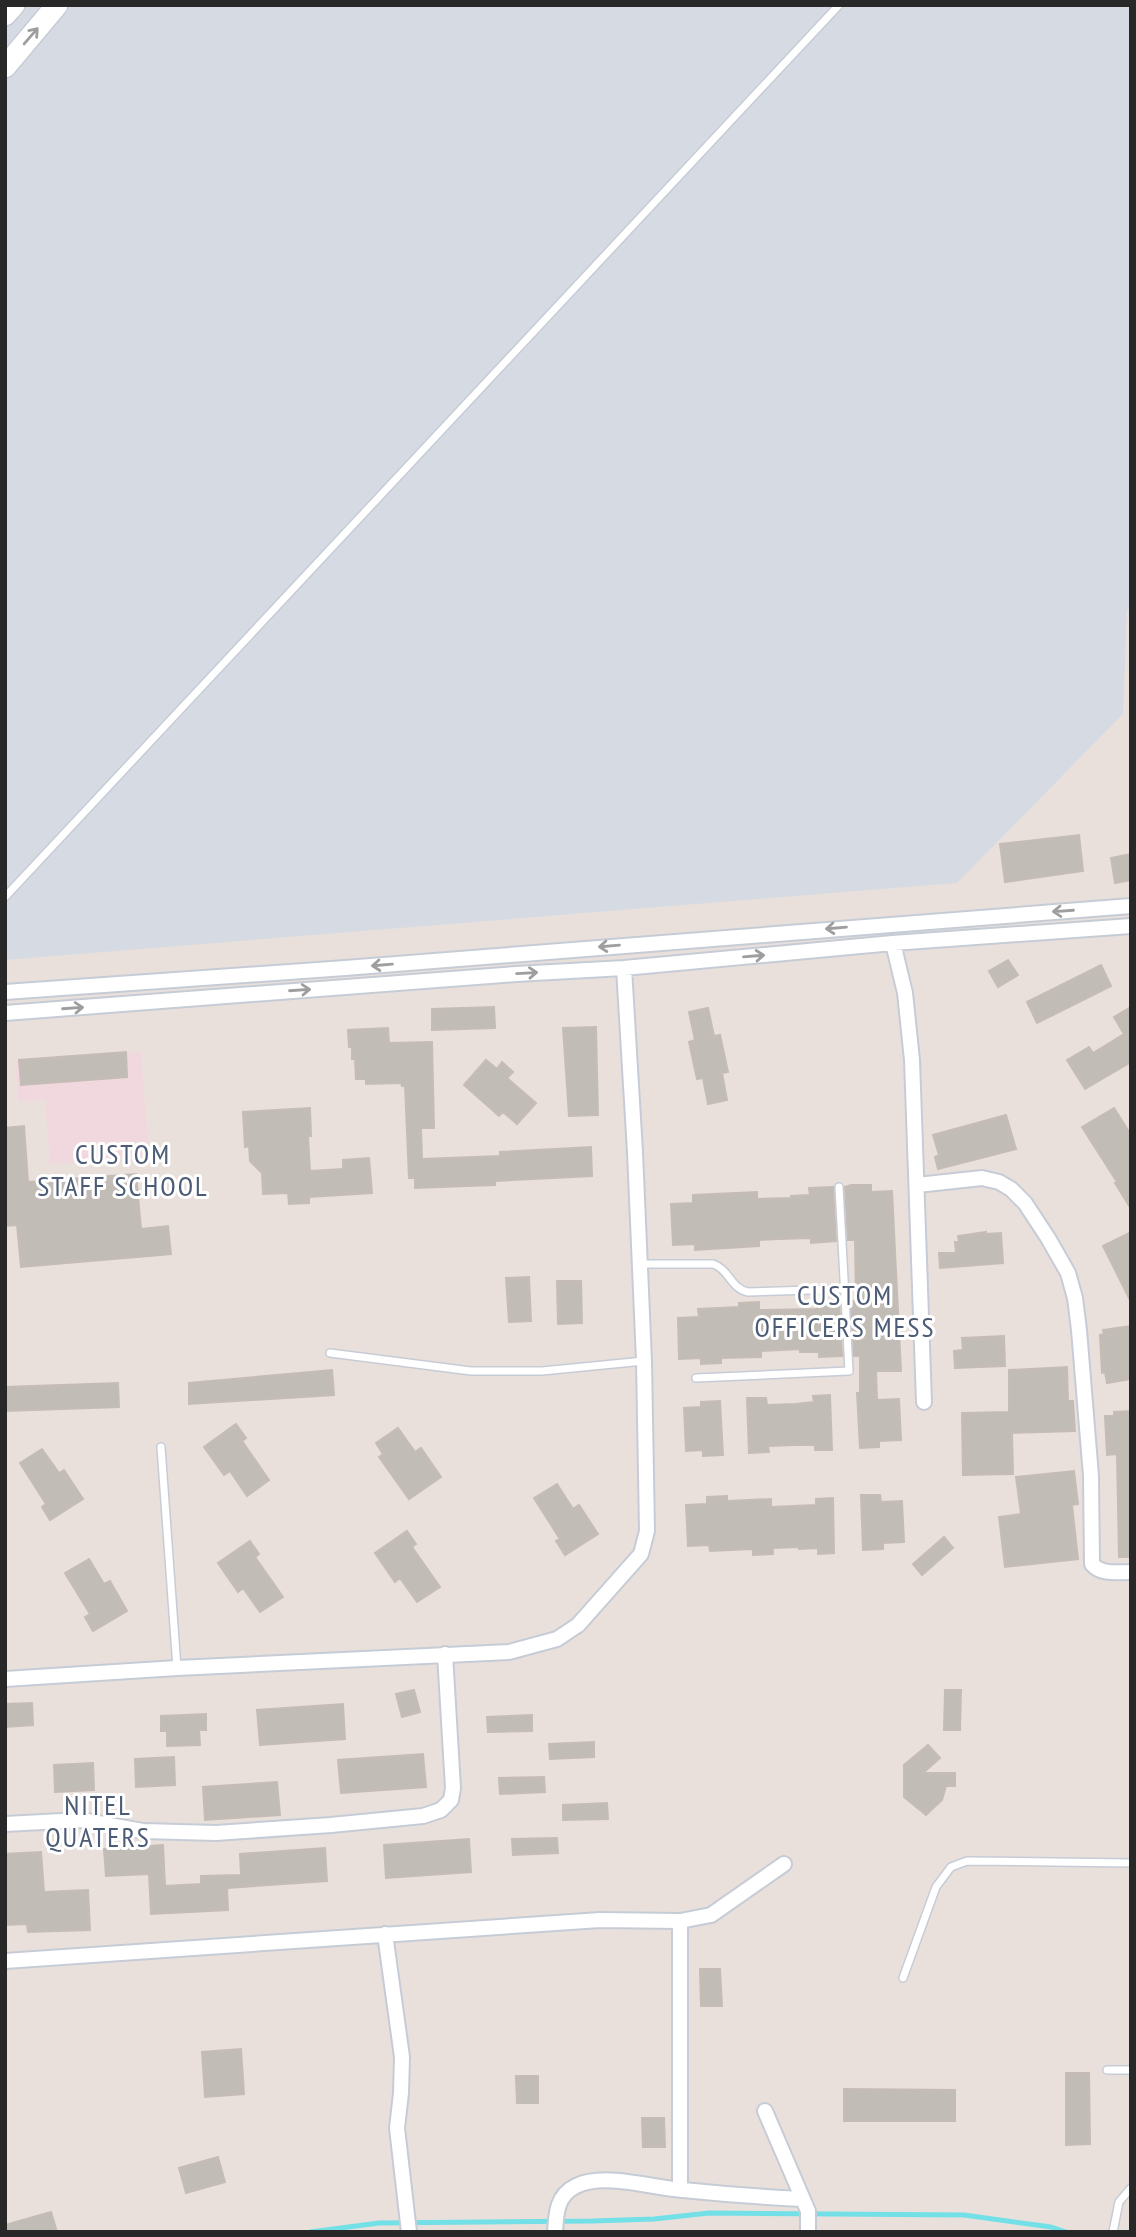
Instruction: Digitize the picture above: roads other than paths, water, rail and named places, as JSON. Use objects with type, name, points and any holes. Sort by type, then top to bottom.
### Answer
[{"type":"street","points":[[5,15],[14,5]]},
{"type":"street","points":[[5,66],[57,5]]},
{"type":"street","points":[[5,992],[1131,906]]},
{"type":"street","points":[[5,1013],[624,968],[893,943],[1131,926]]},
{"type":"street","points":[[893,943],[905,993],[912,1060],[924,1402]]},
{"type":"street","points":[[5,1679],[509,1652],[539,1645],[569,1633],[641,1554],[647,1531],[644,1361],[624,968]]},
{"type":"street","points":[[917,1185],[982,1178],[1012,1189],[1025,1203],[1068,1273],[1075,1298],[1091,1476],[1092,1564],[1104,1571],[1131,1572]]},
{"type":"street","points":[[5,1824],[81,1820],[143,1831],[216,1833],[331,1825],[423,1815],[441,1810],[451,1800],[453,1788],[445,1654]]},
{"type":"street","points":[[5,1961],[600,1920],[680,1922],[711,1915],[784,1864]]},
{"type":"street","points":[[680,1922],[680,2190]]},
{"type":"street","points":[[385,1934],[401,2057],[397,2128],[408,2225]]},
{"type":"street","points":[[765,2112],[805,2205],[808,2229]]},
{"type":"street","points":[[555,2227],[558,2204],[566,2193],[575,2186],[591,2181],[619,2182],[805,2205]]},
{"type":"lane","points":[[5,897],[839,5]]},
{"type":"lane","points":[[696,1378],[849,1371],[839,1187]]},
{"type":"lane","points":[[640,1264],[713,1264],[720,1266],[736,1288],[748,1292],[846,1289]]},
{"type":"lane","points":[[330,1353],[471,1371],[542,1371],[644,1361]]},
{"type":"lane","points":[[161,1447],[177,1668]]},
{"type":"lane","points":[[903,1978],[936,1887],[951,1867],[967,1861],[1131,1863]]},
{"type":"lane","points":[[1107,2070],[1131,2070]]},
{"type":"lane","points":[[1113,2231],[1119,2202],[1131,2188]]},
{"type":"waterway","points":[[310,2232],[379,2223],[593,2221],[654,2219],[709,2213],[964,2215],[1051,2227],[1066,2232]]},
{"type":"district","name":"CUSTOM STAFF SCHOOL","points":[[123,1169]]},
{"type":"district","name":"CUSTOM OFFICERS MESS","points":[[845,1310]]},
{"type":"district","name":"NITEL QUATERS","points":[[98,1820]]}]
